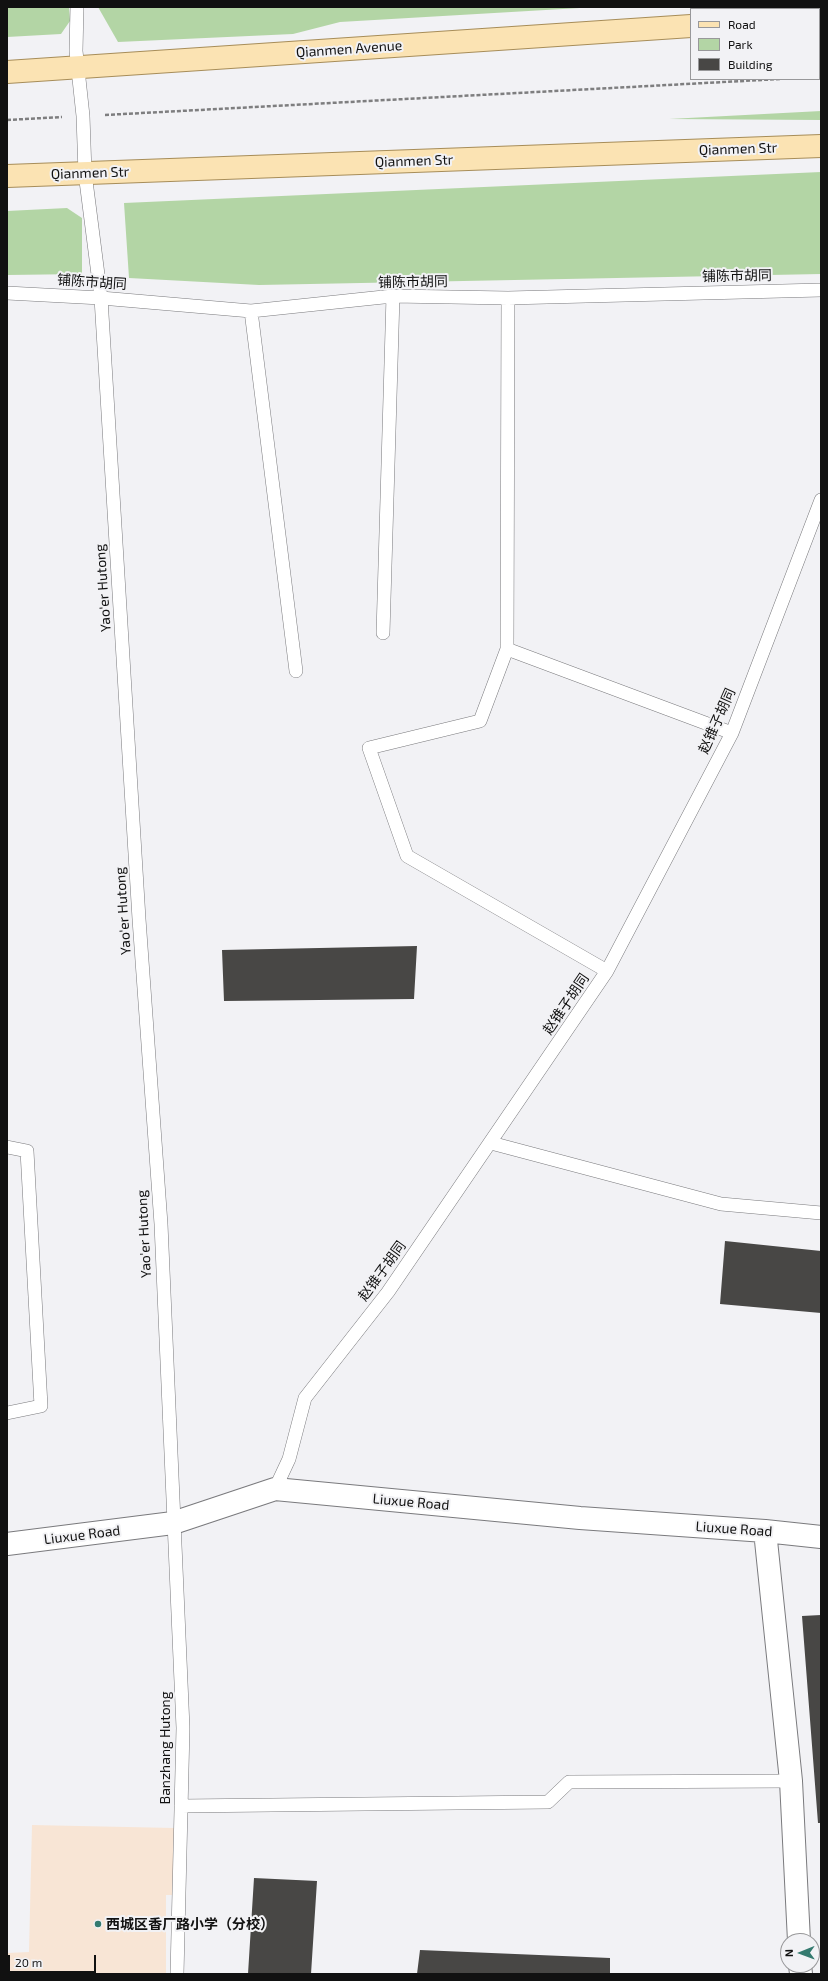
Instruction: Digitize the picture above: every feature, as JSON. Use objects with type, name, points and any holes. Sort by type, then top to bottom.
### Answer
[{"type":"main road","name":"Qianmen Avenue","points":[[7,72],[77,59],[690,26]]},
{"type":"main road","name":"Qianmen Str","points":[[7,176],[821,146]]},
{"type":"street","name":"Liuxue Road","points":[[7,1544],[173,1523],[275,1489],[626,1522],[764,1531],[821,1537]]},
{"type":"street","points":[[764,1531],[791,1781],[799,1933]]},
{"type":"lane","name":"Yao'er Hutong","points":[[77,7],[77,59],[83,116],[85,173],[101,298],[140,927],[161,1224],[173,1523]]},
{"type":"lane","name":"铺陈市胡同","points":[[7,293],[101,298],[251,311],[393,296],[508,298],[821,290]]},
{"type":"lane","points":[[383,633],[393,296]]},
{"type":"lane","points":[[508,298],[507,649],[480,721],[369,748],[407,856],[607,971]]},
{"type":"lane","points":[[251,311],[296,671]]},
{"type":"lane","name":"赵锥子胡同","points":[[275,1489],[289,1459],[305,1398],[388,1292],[607,971],[732,733],[821,500]]},
{"type":"lane","points":[[507,649],[732,733]]},
{"type":"lane","points":[[491,1143],[721,1204],[821,1213]]},
{"type":"lane","points":[[7,1147],[27,1151],[41,1406],[7,1413]]},
{"type":"lane","name":"Banzhang Hutong","points":[[173,1523],[183,1728],[177,1974]]},
{"type":"lane","points":[[181,1806],[548,1802],[569,1782],[791,1781]]},
{"type":"path","points":[[7,120],[761,80]]},
{"type":"shaded area","name":"西城区香厂路小学（分校）","points":[[32,1825],[174,1828],[174,1895],[166,1895],[166,1974],[7,1974],[7,1953],[29,1952]]},
{"type":"green space","points":[[7,7],[69,7],[70,21],[61,34],[7,37]]},
{"type":"green space","points":[[98,7],[597,7],[340,22],[293,34],[118,42]]},
{"type":"green space","points":[[821,111],[821,120],[669,119]]},
{"type":"green space","points":[[821,172],[821,274],[259,285],[129,278],[124,203]]},
{"type":"green space","points":[[67,208],[82,218],[82,274],[7,275],[7,211]]},
{"type":"building","points":[[417,946],[414,999],[224,1001],[222,950]]},
{"type":"building","points":[[725,1241],[821,1251],[821,1313],[720,1304]]},
{"type":"building","points":[[821,1615],[821,1823],[818,1823],[802,1616]]},
{"type":"building","points":[[254,1878],[317,1881],[311,1974],[248,1974]]},
{"type":"building","points":[[420,1950],[610,1958],[610,1974],[417,1974]]},
{"type":"place","name":"西城区香厂路小学（分校）","points":[[98,1924]]}]
